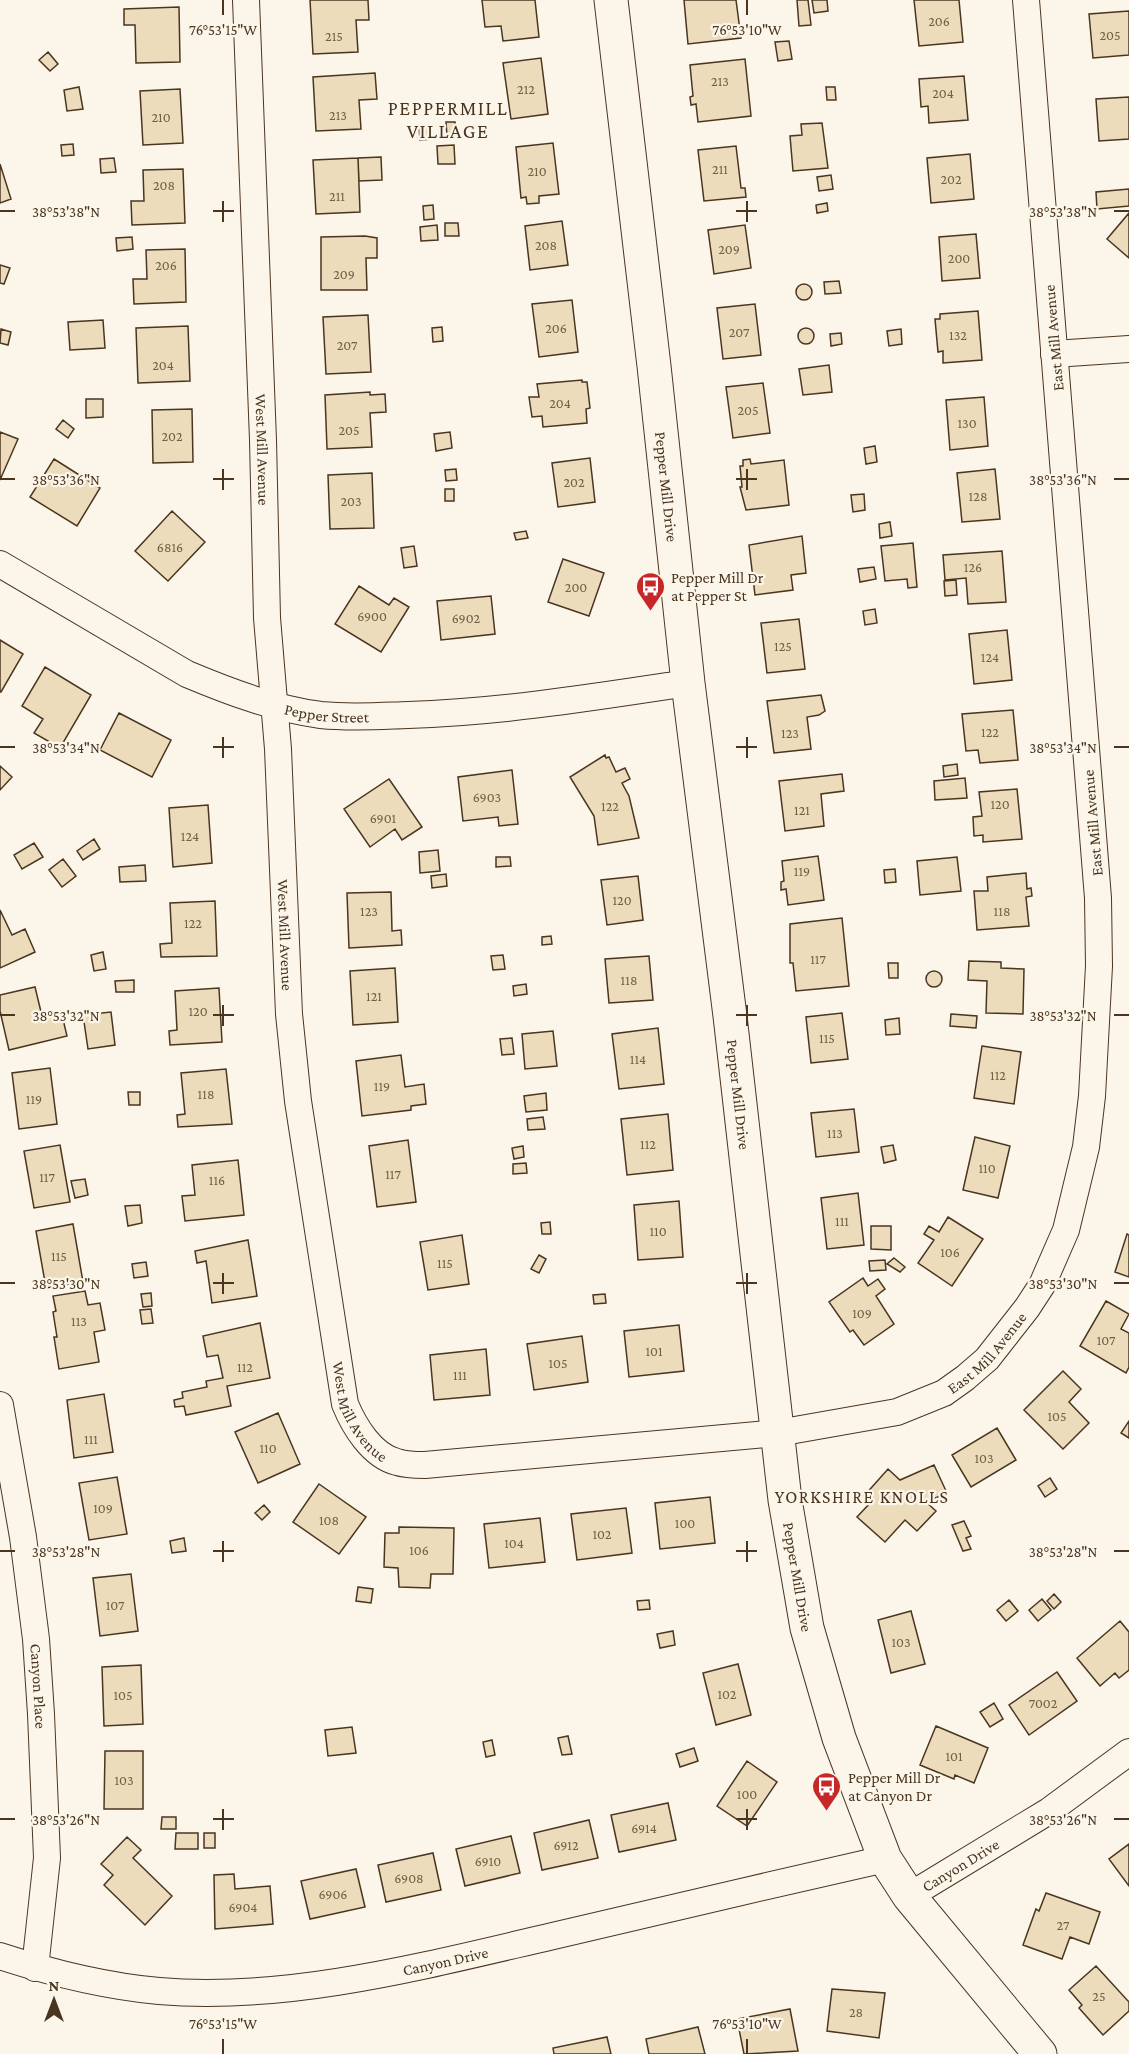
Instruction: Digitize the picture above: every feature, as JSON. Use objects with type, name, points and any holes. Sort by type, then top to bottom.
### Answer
[{"type":"street","name":"West Mill Avenue","points":[[246,0],[263,440],[267,618],[278,749],[289,1014],[298,1101],[341,1385],[355,1426],[390,1460],[425,1465],[778,1433]]},
{"type":"street","name":"Pepper Mill Drive","points":[[611,0],[688,683],[729,1005],[778,1433],[795,1562],[807,1628],[839,1738],[885,1859],[909,1896],[1040,2054]]},
{"type":"street","name":"East Mill Avenue","points":[[778,1433],[897,1412],[944,1393],[987,1359],[1042,1285],[1066,1230],[1086,1147],[1092,1096],[1099,966],[1098,898],[1026,0]]},
{"type":"street","points":[[1054,354],[1129,349]]},
{"type":"street","name":"Pepper Street","points":[[0,564],[187,674],[273,705],[324,715],[432,714],[539,705],[688,683]]},
{"type":"street","name":"Canyon Place","points":[[0,1405],[23,1537],[36,1639],[41,1714],[46,1858],[35,1968]]},
{"type":"street","name":"Canyon Drive","points":[[909,1896],[1049,1811],[1129,1752]]},
{"type":"street","name":"Canyon Drive","points":[[0,1956],[35,1968],[107,1985],[159,1991],[221,1993],[286,1988],[477,1953],[885,1859]]},
{"type":"building","points":[[310,0],[368,0],[369,20],[356,20],[358,52],[313,54]]},
{"type":"building","points":[[482,0],[535,0],[539,37],[503,41],[501,26],[485,27]]},
{"type":"building","points":[[684,0],[736,0],[741,38],[688,44]]},
{"type":"building","points":[[797,0],[808,0],[811,25],[799,26]]},
{"type":"building","points":[[812,0],[827,0],[828,11],[814,13]]},
{"type":"building","points":[[914,0],[959,0],[963,42],[919,46]]},
{"type":"building","points":[[179,7],[180,62],[136,63],[135,25],[124,25],[124,9]]},
{"type":"building","points":[[1129,11],[1129,55],[1093,58],[1089,14]]},
{"type":"building","points":[[789,41],[792,59],[778,61],[775,42]]},
{"type":"building","points":[[48,52],[58,64],[50,71],[39,60]]},
{"type":"building","points":[[541,58],[548,114],[511,119],[503,63]]},
{"type":"building","points":[[745,59],[751,116],[698,122],[696,104],[691,105],[690,97],[693,96],[690,65]]},
{"type":"building","points":[[375,73],[377,99],[359,100],[361,129],[316,131],[313,77]]},
{"type":"building","points":[[964,76],[968,120],[929,123],[928,106],[921,107],[919,79]]},
{"type":"building","points":[[79,87],[83,109],[67,111],[64,90]]},
{"type":"building","points":[[826,87],[835,87],[836,100],[827,100]]},
{"type":"building","points":[[180,89],[183,143],[143,145],[140,91]]},
{"type":"building","points":[[1129,97],[1129,139],[1099,141],[1096,99]]},
{"type":"building","points":[[446,122],[455,122],[456,136],[447,136]]},
{"type":"building","points":[[822,123],[828,168],[793,171],[790,136],[802,135],[801,124]]},
{"type":"building","points":[[430,126],[432,139],[420,140],[419,127]]},
{"type":"building","points":[[553,143],[559,194],[539,196],[539,203],[527,204],[526,197],[521,198],[516,147]]},
{"type":"building","points":[[73,144],[74,155],[62,156],[61,145]]},
{"type":"building","points":[[454,145],[455,164],[438,164],[437,146]]},
{"type":"building","points":[[736,146],[741,188],[745,188],[746,197],[704,201],[698,150]]},
{"type":"building","points":[[970,154],[974,199],[931,203],[927,158]]},
{"type":"building","points":[[381,157],[382,180],[359,181],[358,158]]},
{"type":"building","points":[[114,158],[116,172],[101,173],[100,159]]},
{"type":"building","points":[[358,158],[360,212],[316,214],[313,160]]},
{"type":"building","points":[[0,164],[11,199],[0,203]]},
{"type":"building","points":[[183,169],[185,223],[132,225],[131,201],[144,201],[143,170]]},
{"type":"building","points":[[831,175],[833,189],[819,191],[817,177]]},
{"type":"building","points":[[1129,189],[1129,206],[1097,209],[1096,192]]},
{"type":"building","points":[[827,203],[828,211],[817,213],[816,205]]},
{"type":"building","points":[[433,205],[434,219],[424,220],[423,206]]},
{"type":"building","points":[[1129,213],[1129,258],[1107,239]]},
{"type":"building","points":[[562,221],[568,265],[530,270],[525,226]]},
{"type":"building","points":[[445,223],[458,223],[459,236],[445,236]]},
{"type":"building","points":[[437,225],[438,240],[421,241],[420,227]]},
{"type":"building","points":[[745,225],[751,268],[714,274],[708,230]]},
{"type":"building","points":[[976,234],[980,278],[942,281],[939,237]]},
{"type":"building","points":[[132,237],[133,249],[117,251],[116,238]]},
{"type":"building","points":[[321,237],[377,238],[377,258],[366,258],[367,290],[321,290]]},
{"type":"building","points":[[185,249],[186,302],[134,304],[133,279],[147,279],[146,250]]},
{"type":"building","points":[[0,265],[10,268],[4,284],[0,283]]},
{"type":"building","points":[[839,281],[841,293],[825,294],[824,282]]},
{"type":"building","points":[[804,284],[812,292],[804,300],[796,292]]},
{"type":"building","points":[[572,300],[578,352],[539,357],[532,304]]},
{"type":"building","points":[[755,304],[761,355],[723,359],[717,308]]},
{"type":"building","points":[[978,311],[982,360],[943,363],[943,351],[938,352],[935,319],[940,319],[940,314]]},
{"type":"building","points":[[368,315],[371,372],[326,374],[323,317]]},
{"type":"building","points":[[103,320],[105,348],[70,350],[68,322]]},
{"type":"building","points":[[188,326],[190,381],[138,383],[136,328]]},
{"type":"building","points":[[442,327],[443,341],[433,342],[432,328]]},
{"type":"building","points":[[806,328],[814,336],[806,344],[798,336]]},
{"type":"building","points":[[1,329],[11,332],[8,345],[0,343]]},
{"type":"building","points":[[901,329],[902,344],[889,346],[887,331]]},
{"type":"building","points":[[841,333],[842,344],[831,346],[830,334]]},
{"type":"building","points":[[829,365],[832,392],[803,395],[799,369]]},
{"type":"building","points":[[582,380],[582,382],[587,382],[590,408],[586,409],[587,423],[543,427],[542,416],[532,417],[529,397],[539,397],[537,384]]},
{"type":"building","points":[[763,383],[770,433],[733,438],[726,387]]},
{"type":"building","points":[[370,392],[370,395],[385,394],[386,412],[370,413],[372,447],[327,449],[325,395]]},
{"type":"building","points":[[984,397],[988,446],[950,450],[946,400]]},
{"type":"building","points":[[86,399],[103,399],[103,417],[86,418]]},
{"type":"building","points":[[192,409],[193,462],[153,463],[152,410]]},
{"type":"building","points":[[63,420],[74,429],[68,438],[56,429]]},
{"type":"building","points":[[0,432],[18,439],[0,480]]},
{"type":"building","points":[[450,432],[452,448],[436,451],[434,434]]},
{"type":"building","points":[[875,446],[877,462],[866,464],[864,448]]},
{"type":"building","points":[[590,458],[595,502],[558,507],[552,463]]},
{"type":"building","points":[[54,459],[100,488],[77,526],[30,497]]},
{"type":"building","points":[[750,459],[751,464],[784,460],[789,505],[746,510],[740,487],[742,487],[740,466],[743,466],[743,460]]},
{"type":"building","points":[[456,469],[457,480],[446,481],[445,470]]},
{"type":"building","points":[[995,469],[1000,519],[962,522],[957,473]]},
{"type":"building","points":[[372,473],[374,528],[330,529],[328,475]]},
{"type":"building","points":[[445,489],[454,489],[454,501],[445,501]]},
{"type":"building","points":[[864,494],[865,510],[853,512],[851,495]]},
{"type":"building","points":[[172,511],[205,542],[168,581],[135,551]]},
{"type":"building","points":[[890,522],[892,536],[880,538],[879,524]]},
{"type":"building","points":[[526,531],[528,538],[516,540],[514,533]]},
{"type":"building","points":[[802,536],[806,573],[791,575],[793,590],[755,595],[749,545]]},
{"type":"building","points":[[913,543],[917,587],[908,588],[907,579],[885,581],[881,546]]},
{"type":"building","points":[[414,546],[417,566],[404,568],[401,548]]},
{"type":"building","points":[[1002,551],[1006,602],[968,604],[966,578],[945,580],[943,555]]},
{"type":"building","points":[[563,559],[604,573],[589,616],[548,602]]},
{"type":"building","points":[[874,567],[876,579],[860,582],[858,569]]},
{"type":"building","points":[[956,580],[957,595],[945,596],[944,581]]},
{"type":"building","points":[[359,586],[389,605],[394,598],[409,607],[381,652],[335,624]]},
{"type":"building","points":[[491,596],[495,634],[441,640],[437,601]]},
{"type":"building","points":[[875,609],[877,623],[865,625],[863,611]]},
{"type":"building","points":[[799,619],[805,669],[767,673],[761,623]]},
{"type":"building","points":[[1007,630],[1012,680],[974,684],[969,634]]},
{"type":"building","points":[[0,640],[23,654],[1,692],[0,692]]},
{"type":"building","points":[[45,667],[91,695],[60,748],[34,733],[43,719],[22,706]]},
{"type":"building","points":[[821,695],[825,711],[819,715],[807,717],[811,749],[774,753],[767,701]]},
{"type":"building","points":[[1013,710],[1018,760],[980,763],[978,750],[966,751],[962,714]]},
{"type":"building","points":[[119,713],[171,740],[152,777],[100,750]]},
{"type":"building","points":[[605,755],[606,758],[609,757],[616,772],[625,768],[630,779],[622,783],[629,796],[639,838],[598,845],[594,816],[570,777]]},
{"type":"building","points":[[957,764],[958,775],[944,777],[943,766]]},
{"type":"building","points":[[0,766],[12,777],[0,790]]},
{"type":"building","points":[[512,770],[518,824],[499,826],[498,817],[463,821],[458,777]]},
{"type":"building","points":[[842,774],[844,791],[821,794],[824,826],[785,831],[779,781]]},
{"type":"building","points":[[965,778],[967,798],[935,800],[934,781]]},
{"type":"building","points":[[389,779],[422,827],[402,840],[395,829],[370,847],[344,809]]},
{"type":"building","points":[[1017,789],[1022,839],[983,842],[983,835],[974,836],[973,817],[982,816],[979,792]]},
{"type":"building","points":[[208,805],[212,863],[173,867],[169,808]]},
{"type":"building","points":[[94,839],[100,849],[83,860],[77,851]]},
{"type":"building","points":[[34,843],[43,857],[22,869],[14,855]]},
{"type":"building","points":[[438,850],[440,871],[420,873],[419,852]]},
{"type":"building","points":[[818,856],[824,900],[788,905],[786,889],[781,890],[781,882],[784,881],[782,861]]},
{"type":"building","points":[[496,857],[510,857],[511,866],[496,867]]},
{"type":"building","points":[[957,857],[961,891],[920,895],[917,861]]},
{"type":"building","points":[[63,859],[76,876],[62,887],[49,870]]},
{"type":"building","points":[[145,865],[146,881],[120,882],[119,867]]},
{"type":"building","points":[[895,869],[896,882],[885,883],[884,870]]},
{"type":"building","points":[[1026,873],[1027,889],[1031,888],[1032,896],[1026,897],[1029,926],[977,930],[974,891],[988,891],[987,877]]},
{"type":"building","points":[[446,874],[447,886],[432,888],[431,876]]},
{"type":"building","points":[[638,876],[643,920],[607,925],[601,880]]},
{"type":"building","points":[[391,892],[392,931],[401,930],[402,945],[349,948],[347,893]]},
{"type":"building","points":[[215,901],[217,956],[161,957],[160,944],[172,943],[170,903]]},
{"type":"building","points":[[0,910],[12,935],[25,929],[35,952],[0,968]]},
{"type":"building","points":[[842,918],[849,986],[796,991],[793,963],[790,963],[790,924]]},
{"type":"building","points":[[551,936],[552,944],[542,945],[542,937]]},
{"type":"building","points":[[103,952],[106,969],[94,971],[91,955]]},
{"type":"building","points":[[503,955],[505,969],[493,970],[491,956]]},
{"type":"building","points":[[649,956],[653,1000],[609,1003],[605,959]]},
{"type":"building","points":[[969,961],[1001,962],[1001,968],[1024,969],[1023,1014],[986,1013],[987,981],[968,980]]},
{"type":"building","points":[[888,963],[898,963],[898,978],[889,978]]},
{"type":"building","points":[[395,968],[398,1022],[353,1025],[350,971]]},
{"type":"building","points":[[934,971],[940,973],[942,979],[940,985],[934,987],[928,985],[926,979],[928,973]]},
{"type":"building","points":[[134,980],[134,992],[116,992],[115,981]]},
{"type":"building","points":[[526,984],[527,994],[514,996],[513,986]]},
{"type":"building","points":[[35,987],[42,1016],[61,1011],[67,1036],[9,1050],[0,1011],[0,995]]},
{"type":"building","points":[[219,988],[222,1042],[170,1045],[169,1031],[177,1030],[175,991]]},
{"type":"building","points":[[111,1012],[115,1045],[88,1049],[83,1015]]},
{"type":"building","points":[[842,1013],[848,1059],[811,1063],[806,1017]]},
{"type":"building","points":[[951,1014],[977,1016],[976,1028],[950,1026]]},
{"type":"building","points":[[899,1018],[900,1034],[886,1035],[885,1020]]},
{"type":"building","points":[[658,1028],[664,1084],[619,1089],[612,1034]]},
{"type":"building","points":[[553,1031],[557,1066],[525,1069],[522,1034]]},
{"type":"building","points":[[512,1038],[514,1054],[502,1055],[500,1039]]},
{"type":"building","points":[[982,1046],[1021,1052],[1014,1104],[974,1098]]},
{"type":"building","points":[[401,1055],[405,1087],[424,1084],[426,1104],[411,1106],[411,1110],[362,1116],[356,1061]]},
{"type":"building","points":[[50,1068],[57,1124],[19,1129],[12,1073]]},
{"type":"building","points":[[226,1069],[232,1124],[178,1127],[177,1115],[185,1114],[181,1073]]},
{"type":"building","points":[[128,1092],[140,1092],[140,1105],[129,1105]]},
{"type":"building","points":[[546,1093],[547,1110],[526,1112],[524,1096]]},
{"type":"building","points":[[854,1109],[859,1152],[816,1157],[811,1113]]},
{"type":"building","points":[[668,1114],[673,1170],[627,1175],[621,1119]]},
{"type":"building","points":[[543,1117],[545,1129],[528,1130],[527,1119]]},
{"type":"building","points":[[975,1137],[1010,1146],[998,1198],[963,1190]]},
{"type":"building","points":[[408,1140],[416,1202],[377,1207],[369,1146]]},
{"type":"building","points":[[60,1145],[70,1202],[34,1208],[24,1151]]},
{"type":"building","points":[[893,1145],[896,1160],[884,1163],[881,1147]]},
{"type":"building","points":[[523,1146],[524,1157],[514,1159],[512,1148]]},
{"type":"building","points":[[238,1160],[244,1215],[185,1221],[182,1196],[195,1195],[192,1165]]},
{"type":"building","points":[[526,1163],[527,1173],[513,1174],[513,1164]]},
{"type":"building","points":[[85,1179],[88,1195],[75,1198],[71,1181]]},
{"type":"building","points":[[858,1193],[864,1245],[827,1249],[821,1198]]},
{"type":"building","points":[[679,1201],[683,1257],[638,1260],[634,1205]]},
{"type":"building","points":[[140,1205],[142,1223],[128,1226],[125,1206]]},
{"type":"building","points":[[948,1217],[983,1239],[952,1286],[918,1263],[934,1240],[924,1234],[929,1226],[939,1232]]},
{"type":"building","points":[[550,1222],[551,1234],[542,1234],[541,1223]]},
{"type":"building","points":[[73,1224],[83,1282],[46,1288],[36,1231]]},
{"type":"building","points":[[871,1226],[891,1226],[891,1250],[871,1249]]},
{"type":"building","points":[[1127,1234],[1129,1235],[1129,1277],[1115,1272]]},
{"type":"building","points":[[462,1235],[469,1284],[428,1290],[420,1242]]},
{"type":"building","points":[[248,1240],[257,1296],[212,1303],[206,1261],[197,1263],[195,1251]]},
{"type":"building","points":[[539,1255],[546,1259],[539,1273],[531,1269]]},
{"type":"building","points":[[894,1258],[905,1267],[900,1272],[887,1264]]},
{"type":"building","points":[[885,1260],[886,1270],[870,1271],[869,1261]]},
{"type":"building","points":[[146,1262],[148,1276],[134,1278],[132,1264]]},
{"type":"building","points":[[863,1278],[868,1286],[878,1279],[885,1289],[876,1296],[894,1324],[864,1345],[853,1330],[850,1332],[829,1302]]},
{"type":"building","points":[[85,1291],[88,1305],[100,1303],[105,1330],[94,1332],[99,1362],[59,1369],[54,1337],[57,1337],[53,1296]]},
{"type":"building","points":[[151,1293],[152,1306],[143,1307],[141,1294]]},
{"type":"building","points":[[605,1294],[606,1303],[594,1304],[593,1295]]},
{"type":"building","points":[[1106,1301],[1129,1314],[1121,1329],[1129,1333],[1129,1367],[1126,1373],[1080,1346]]},
{"type":"building","points":[[151,1309],[153,1323],[142,1324],[140,1310]]},
{"type":"building","points":[[260,1323],[270,1378],[227,1386],[231,1406],[186,1415],[184,1406],[175,1407],[174,1400],[183,1398],[182,1392],[207,1387],[206,1381],[223,1378],[218,1355],[207,1357],[203,1336]]},
{"type":"building","points":[[679,1325],[684,1371],[629,1377],[624,1331]]},
{"type":"building","points":[[582,1336],[588,1382],[534,1390],[527,1344]]},
{"type":"building","points":[[486,1349],[490,1395],[434,1400],[430,1355]]},
{"type":"building","points":[[1063,1371],[1081,1389],[1069,1402],[1089,1423],[1063,1449],[1024,1410]]},
{"type":"building","points":[[104,1394],[113,1452],[74,1458],[67,1400]]},
{"type":"building","points":[[278,1413],[300,1464],[258,1483],[235,1432]]},
{"type":"building","points":[[1129,1421],[1129,1438],[1121,1433]]},
{"type":"building","points":[[997,1428],[1016,1460],[971,1487],[952,1455]]},
{"type":"building","points":[[934,1465],[947,1493],[926,1502],[936,1511],[917,1531],[905,1520],[885,1542],[857,1517],[871,1502],[864,1496],[888,1469],[900,1480]]},
{"type":"building","points":[[117,1477],[127,1534],[89,1540],[79,1483]]},
{"type":"building","points":[[1050,1478],[1057,1489],[1045,1497],[1038,1486]]},
{"type":"building","points":[[319,1484],[366,1517],[339,1554],[293,1522]]},
{"type":"building","points":[[710,1497],[715,1543],[660,1549],[655,1503]]},
{"type":"building","points":[[264,1505],[270,1512],[262,1520],[255,1513]]},
{"type":"building","points":[[626,1508],[632,1553],[577,1560],[571,1514]]},
{"type":"building","points":[[540,1518],[545,1562],[489,1568],[484,1524]]},
{"type":"building","points":[[964,1521],[971,1536],[966,1538],[971,1549],[963,1551],[952,1525]]},
{"type":"building","points":[[399,1527],[454,1528],[453,1574],[431,1574],[430,1588],[399,1587],[398,1568],[384,1567],[385,1533],[399,1533]]},
{"type":"building","points":[[184,1538],[186,1551],[172,1553],[170,1541]]},
{"type":"building","points":[[131,1574],[138,1631],[100,1636],[93,1578]]},
{"type":"building","points":[[358,1587],[373,1589],[371,1603],[356,1601]]},
{"type":"building","points":[[1054,1594],[1061,1602],[1054,1609],[1047,1601]]},
{"type":"building","points":[[1042,1599],[1051,1610],[1038,1621],[1029,1610]]},
{"type":"building","points":[[649,1600],[650,1609],[638,1610],[637,1601]]},
{"type":"building","points":[[1009,1600],[1018,1611],[1006,1621],[997,1610]]},
{"type":"building","points":[[911,1611],[925,1664],[891,1673],[878,1620]]},
{"type":"building","points":[[1120,1621],[1129,1632],[1129,1670],[1119,1678],[1115,1673],[1100,1686],[1077,1658]]},
{"type":"building","points":[[673,1631],[675,1645],[660,1648],[657,1634]]},
{"type":"building","points":[[738,1664],[751,1715],[716,1725],[703,1673]]},
{"type":"building","points":[[141,1665],[143,1724],[104,1726],[102,1667]]},
{"type":"building","points":[[1057,1672],[1077,1701],[1029,1735],[1009,1705]]},
{"type":"building","points":[[994,1703],[1003,1719],[990,1727],[980,1712]]},
{"type":"building","points":[[936,1726],[988,1748],[974,1783],[955,1775],[954,1779],[920,1765]]},
{"type":"building","points":[[352,1727],[356,1753],[328,1756],[325,1730]]},
{"type":"building","points":[[568,1736],[572,1754],[562,1755],[558,1738]]},
{"type":"building","points":[[492,1740],[495,1755],[486,1757],[483,1742]]},
{"type":"building","points":[[694,1748],[698,1761],[680,1767],[676,1754]]},
{"type":"building","points":[[105,1751],[143,1751],[143,1809],[104,1809]]},
{"type":"building","points":[[747,1761],[777,1782],[747,1826],[717,1806]]},
{"type":"building","points":[[668,1803],[676,1840],[619,1852],[611,1815]]},
{"type":"building","points":[[162,1817],[176,1817],[176,1829],[161,1829]]},
{"type":"building","points":[[589,1820],[598,1858],[542,1870],[534,1833]]},
{"type":"building","points":[[176,1833],[198,1833],[198,1849],[175,1849]]},
{"type":"building","points":[[204,1833],[215,1833],[215,1848],[204,1848]]},
{"type":"building","points":[[511,1836],[520,1873],[465,1886],[456,1849]]},
{"type":"building","points":[[127,1837],[141,1850],[133,1858],[172,1896],[145,1925],[104,1885],[113,1875],[101,1864]]},
{"type":"building","points":[[1129,1844],[1129,1886],[1109,1859]]},
{"type":"building","points":[[433,1853],[441,1890],[386,1902],[378,1865]]},
{"type":"building","points":[[356,1869],[365,1907],[310,1919],[301,1881]]},
{"type":"building","points":[[234,1874],[235,1889],[270,1886],[273,1924],[215,1929],[214,1875]]},
{"type":"building","points":[[1046,1893],[1100,1912],[1089,1944],[1070,1937],[1062,1959],[1023,1945],[1036,1909],[1039,1911]]},
{"type":"building","points":[[1096,1966],[1129,2002],[1129,2011],[1103,2035],[1079,2008],[1082,2005],[1069,1990]]},
{"type":"building","points":[[832,1989],[885,1993],[879,2038],[827,2031]]},
{"type":"building","points":[[790,2009],[798,2051],[744,2054],[737,2019]]},
{"type":"building","points":[[698,2027],[705,2054],[649,2054],[646,2039]]},
{"type":"building","points":[[607,2037],[611,2054],[554,2054],[553,2048]]},
{"type":"place","name":"Pepper Mill Dr at Pepper St","points":[[650,612]]},
{"type":"place","name":"Pepper Mill Dr at Canyon Dr","points":[[827,1812]]},
{"type":"district","name":"PEPPERMILL VILLAGE","points":[[448,120]]},
{"type":"district","name":"YORKSHIRE KNOLLS","points":[[862,1497]]}]
